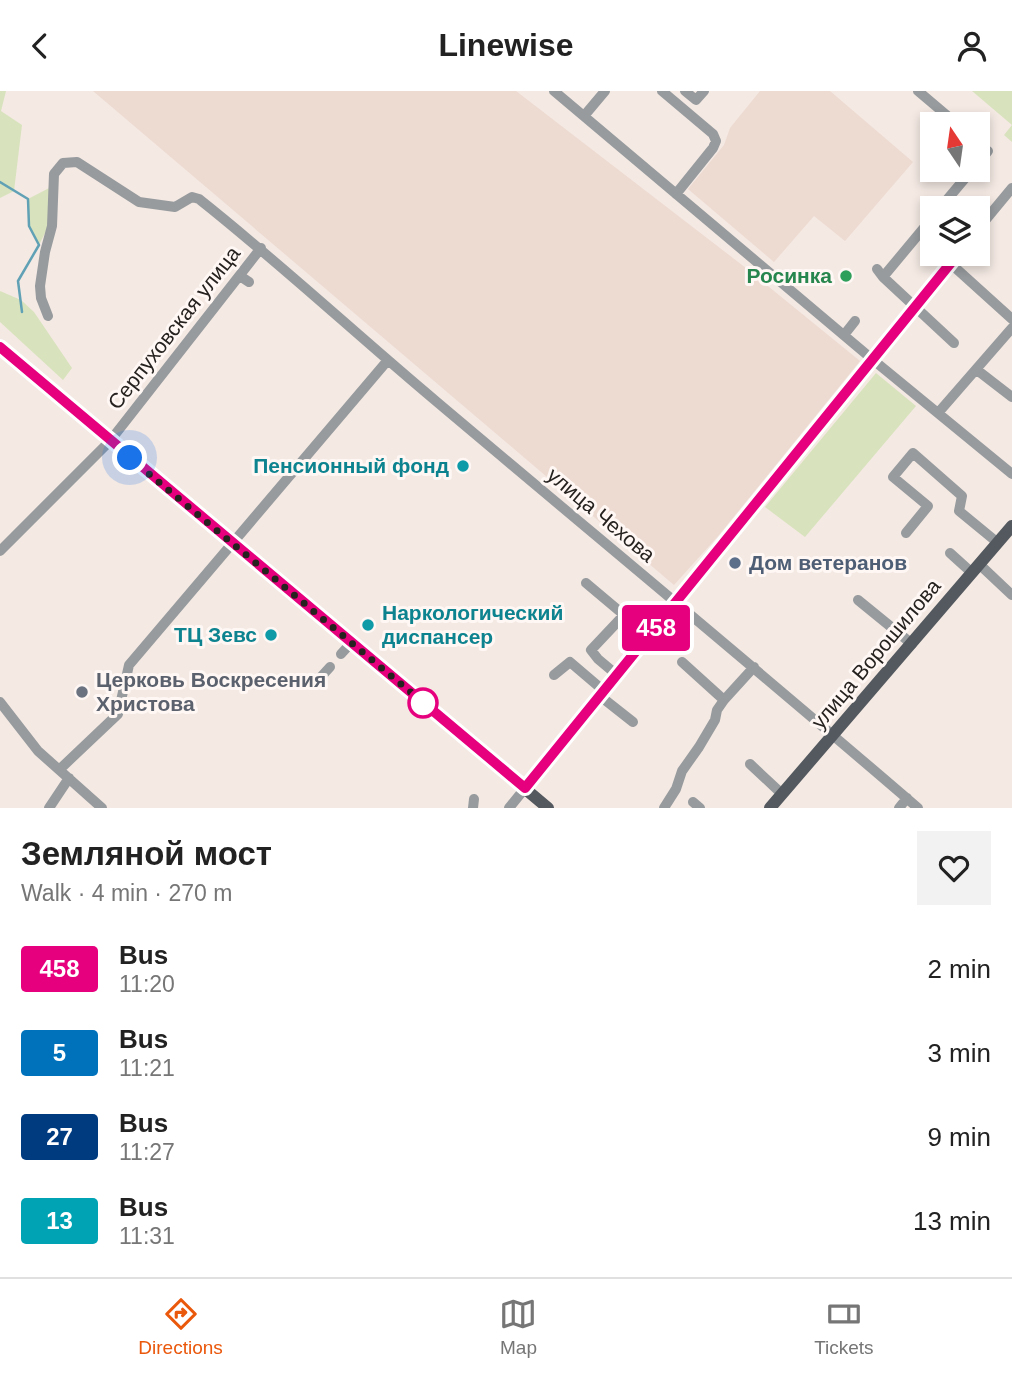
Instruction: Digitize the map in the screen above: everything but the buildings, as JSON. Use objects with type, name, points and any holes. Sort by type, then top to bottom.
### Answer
[{"type":"main road","points":[[0,347],[548,808]]},
{"type":"main road","name":"улица Ворошилова","points":[[772,807],[1011,529]]},
{"type":"street","points":[[554,91],[1012,474]]},
{"type":"street","points":[[584,116],[605,91]]},
{"type":"street","points":[[662,91],[713,134],[716,141],[676,194]]},
{"type":"street","points":[[685,91],[696,100]]},
{"type":"street","points":[[696,120],[696,100],[704,91]]},
{"type":"street","points":[[918,91],[943,112]]},
{"type":"street","name":"улица Чехова","points":[[48,316],[41,298],[40,286],[52,226],[54,174],[63,163],[77,162],[139,202],[175,208],[192,197],[199,199],[261,248],[388,360],[918,808]]},
{"type":"street","points":[[950,196],[962,182]]},
{"type":"street","points":[[990,215],[1012,188]]},
{"type":"street","points":[[920,231],[880,273],[954,343]]},
{"type":"street","name":"Серпуховская улица","points":[[0,551],[110,441],[261,248]]},
{"type":"street","points":[[509,808],[948,266]]},
{"type":"street","points":[[953,266],[1012,319]]},
{"type":"street","points":[[240,276],[249,282]]},
{"type":"street","points":[[844,335],[855,321]]},
{"type":"street","points":[[938,413],[1012,328]]},
{"type":"street","points":[[60,769],[118,714],[129,665],[388,360]]},
{"type":"street","points":[[977,370],[1012,397]]},
{"type":"street","points":[[906,533],[928,506],[893,477],[913,453],[962,496],[959,511],[998,543]]},
{"type":"street","points":[[950,553],[1012,594]]},
{"type":"street","points":[[586,583],[649,636]]},
{"type":"street","points":[[858,600],[912,644]]},
{"type":"street","points":[[617,675],[591,650],[624,615]]},
{"type":"street","points":[[341,654],[351,643]]},
{"type":"street","points":[[554,675],[570,662],[633,722]]},
{"type":"street","points":[[682,662],[724,699]]},
{"type":"street","points":[[320,678],[330,667]]},
{"type":"street","points":[[664,808],[676,789],[682,771],[715,720],[717,710],[724,699],[754,667]]},
{"type":"street","points":[[0,702],[38,751],[102,808]]},
{"type":"street","points":[[750,764],[782,794]]},
{"type":"street","points":[[48,808],[69,778]]},
{"type":"street","points":[[899,808],[907,799]]},
{"type":"shaded area","points":[[93,91],[516,91],[742,265],[860,361],[719,535],[674,585]]},
{"type":"shaded area","points":[[760,91],[830,91],[913,162],[845,241],[814,216],[774,262],[688,189],[724,145],[730,128]]},
{"type":"green space","points":[[0,91],[6,91],[1,111],[22,125],[14,191],[0,198]]},
{"type":"green space","points":[[972,91],[1012,91],[1012,125]]},
{"type":"green space","points":[[1012,125],[1012,142],[1004,135]]},
{"type":"green space","points":[[53,186],[51,221],[39,245],[29,226],[28,199]]},
{"type":"green space","points":[[0,291],[21,300],[34,312],[72,368],[63,380],[0,322]]},
{"type":"green space","points":[[876,373],[916,406],[805,537],[765,507]]},
{"type":"waterway","points":[[0,182],[28,199],[29,226],[39,245],[18,281],[22,312]]},
{"type":"bus line","name":"458","points":[[0,347],[525,788],[948,266]]},
{"type":"place","name":"Росинка","points":[[846,276]]},
{"type":"place","name":"Пенсионный фонд","points":[[463,466]]},
{"type":"place","name":"Дом ветеранов","points":[[735,563]]},
{"type":"place","name":"Наркологический диспансер","points":[[368,625]]},
{"type":"place","name":"ТЦ Зевс","points":[[271,635]]},
{"type":"place","name":"Церковь Воскресения Христова","points":[[82,692]]},
{"type":"route","points":[[130,458],[426,705],[423,703]]}]
